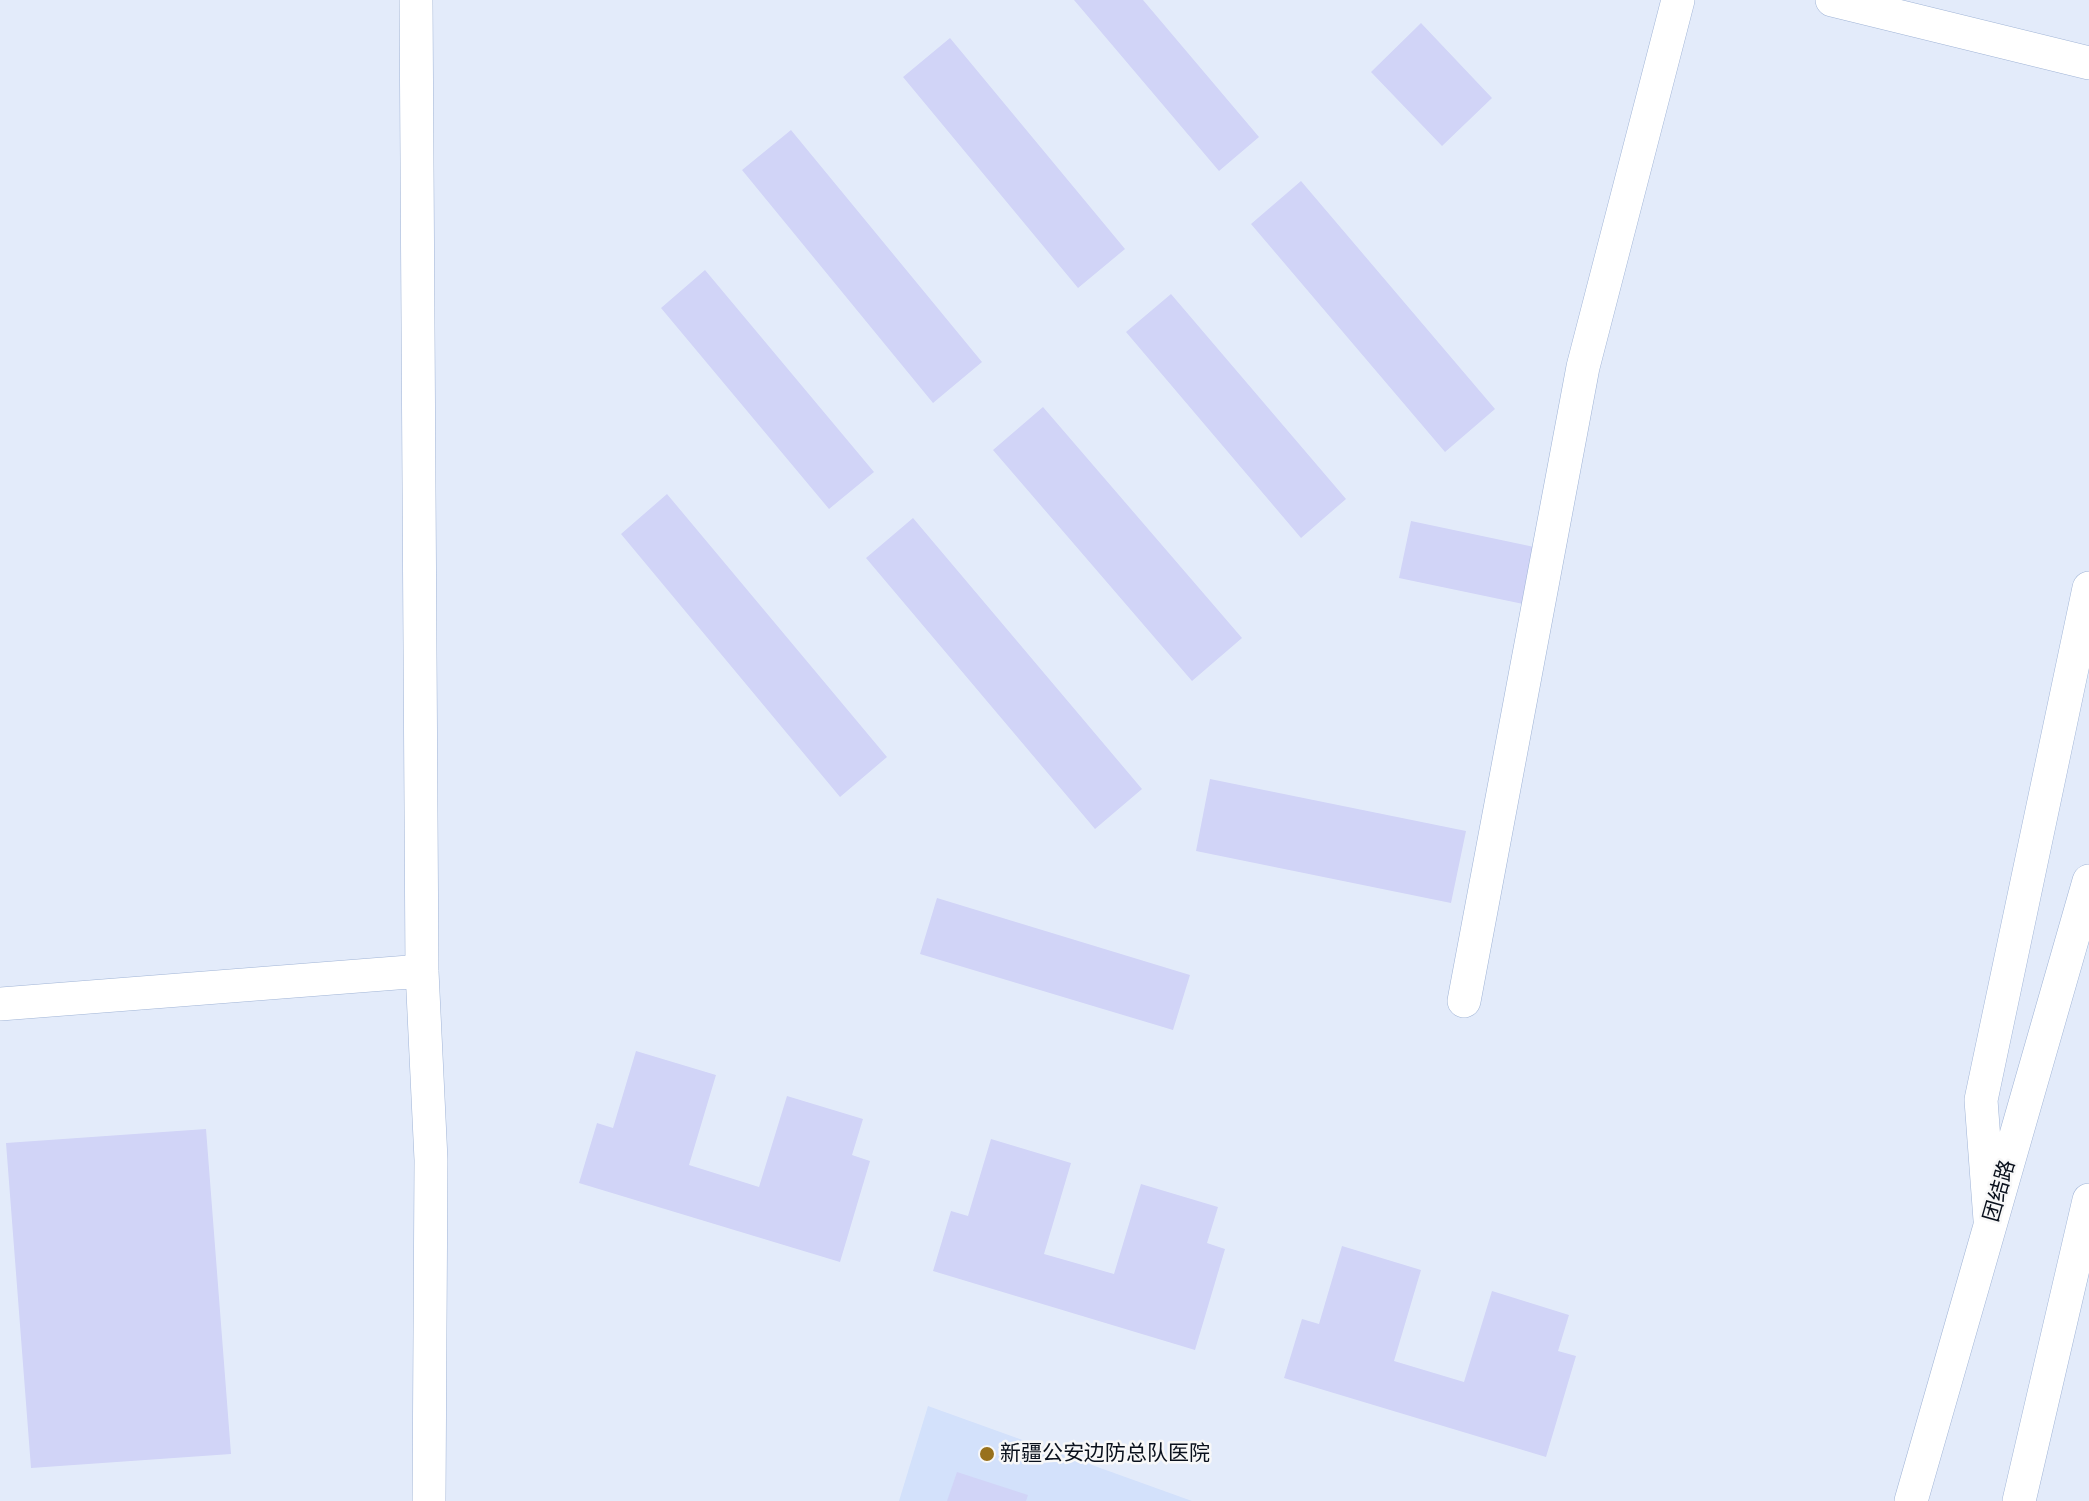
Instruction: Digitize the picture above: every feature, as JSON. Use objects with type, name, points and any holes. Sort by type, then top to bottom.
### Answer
[{"type":"street","points":[[416,0],[422,971],[431,1160],[429,1501]]},
{"type":"street","points":[[1464,1002],[1583,367],[1678,0]]},
{"type":"street","points":[[1832,0],[2089,63]]},
{"type":"street","points":[[1991,1225],[1981,1100],[2089,588]]},
{"type":"street","name":"团结路","points":[[1911,1501],[2089,881]]},
{"type":"street","points":[[0,1004],[422,971]]},
{"type":"street","points":[[2019,1501],[2089,1200]]},
{"type":"shaded area","name":"新疆公安边防总队医院","points":[[928,1406],[1192,1501],[899,1501]]},
{"type":"building","points":[[1074,0],[1143,0],[1259,137],[1219,171]]},
{"type":"building","points":[[1421,23],[1492,98],[1442,146],[1371,72]]},
{"type":"building","points":[[950,38],[1125,249],[1078,288],[903,77]]},
{"type":"building","points":[[791,130],[982,362],[933,403],[742,170]]},
{"type":"building","points":[[1301,181],[1495,409],[1445,452],[1251,224]]},
{"type":"building","points":[[705,270],[874,472],[829,509],[661,308]]},
{"type":"building","points":[[1171,294],[1346,499],[1301,538],[1126,332]]},
{"type":"building","points":[[1043,407],[1242,638],[1192,681],[993,450]]},
{"type":"building","points":[[667,494],[887,757],[840,797],[621,534]]},
{"type":"building","points":[[913,518],[1142,789],[1095,829],[866,558]]},
{"type":"building","points":[[1411,521],[1539,548],[1528,605],[1399,578]]},
{"type":"building","points":[[1210,779],[1466,831],[1451,903],[1196,851]]},
{"type":"building","points":[[937,898],[1190,975],[1173,1030],[920,954]]},
{"type":"building","points":[[636,1051],[716,1075],[689,1165],[759,1187],[787,1096],[863,1119],[852,1155],[870,1161],[840,1262],[579,1183],[597,1123],[613,1128]]},
{"type":"building","points":[[206,1129],[231,1454],[31,1468],[6,1143]]},
{"type":"building","points":[[991,1139],[1071,1163],[1044,1254],[1114,1274],[1141,1184],[1218,1207],[1207,1243],[1225,1249],[1195,1350],[933,1271],[951,1211],[968,1216]]},
{"type":"building","points":[[1342,1246],[1421,1270],[1394,1361],[1464,1382],[1492,1291],[1569,1315],[1558,1351],[1576,1356],[1546,1457],[1284,1378],[1302,1319],[1319,1324]]},
{"type":"building","points":[[957,1472],[1028,1495],[1026,1501],[947,1501]]},
{"type":"place","name":"新疆公安边防总队医院","points":[[987,1454]]}]
